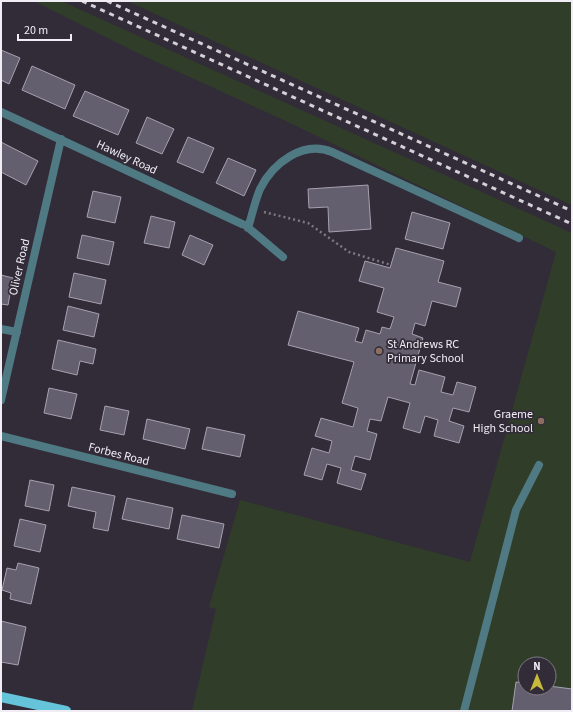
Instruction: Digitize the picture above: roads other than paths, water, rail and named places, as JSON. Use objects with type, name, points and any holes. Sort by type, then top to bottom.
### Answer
[{"type":"main road","points":[[1,697],[66,711]]},
{"type":"street","name":"Hawley Road","points":[[1,112],[245,226],[283,257]]},
{"type":"street","name":"Oliver Road","points":[[1,400],[61,139]]},
{"type":"street","points":[[245,226],[254,210],[260,190],[270,174],[278,166],[298,152],[318,148],[343,157],[520,238]]},
{"type":"street","points":[[1,328],[17,332]]},
{"type":"street","name":"Forbes Road","points":[[1,436],[232,494]]},
{"type":"street","points":[[464,711],[516,510],[539,465]]},
{"type":"railway","points":[[82,1],[572,224]]},
{"type":"railway","points":[[107,1],[572,211]]},
{"type":"place","name":"St Andrews RC Primary School","points":[[379,351]]},
{"type":"place","name":"Graeme High School","points":[[541,421]]}]
